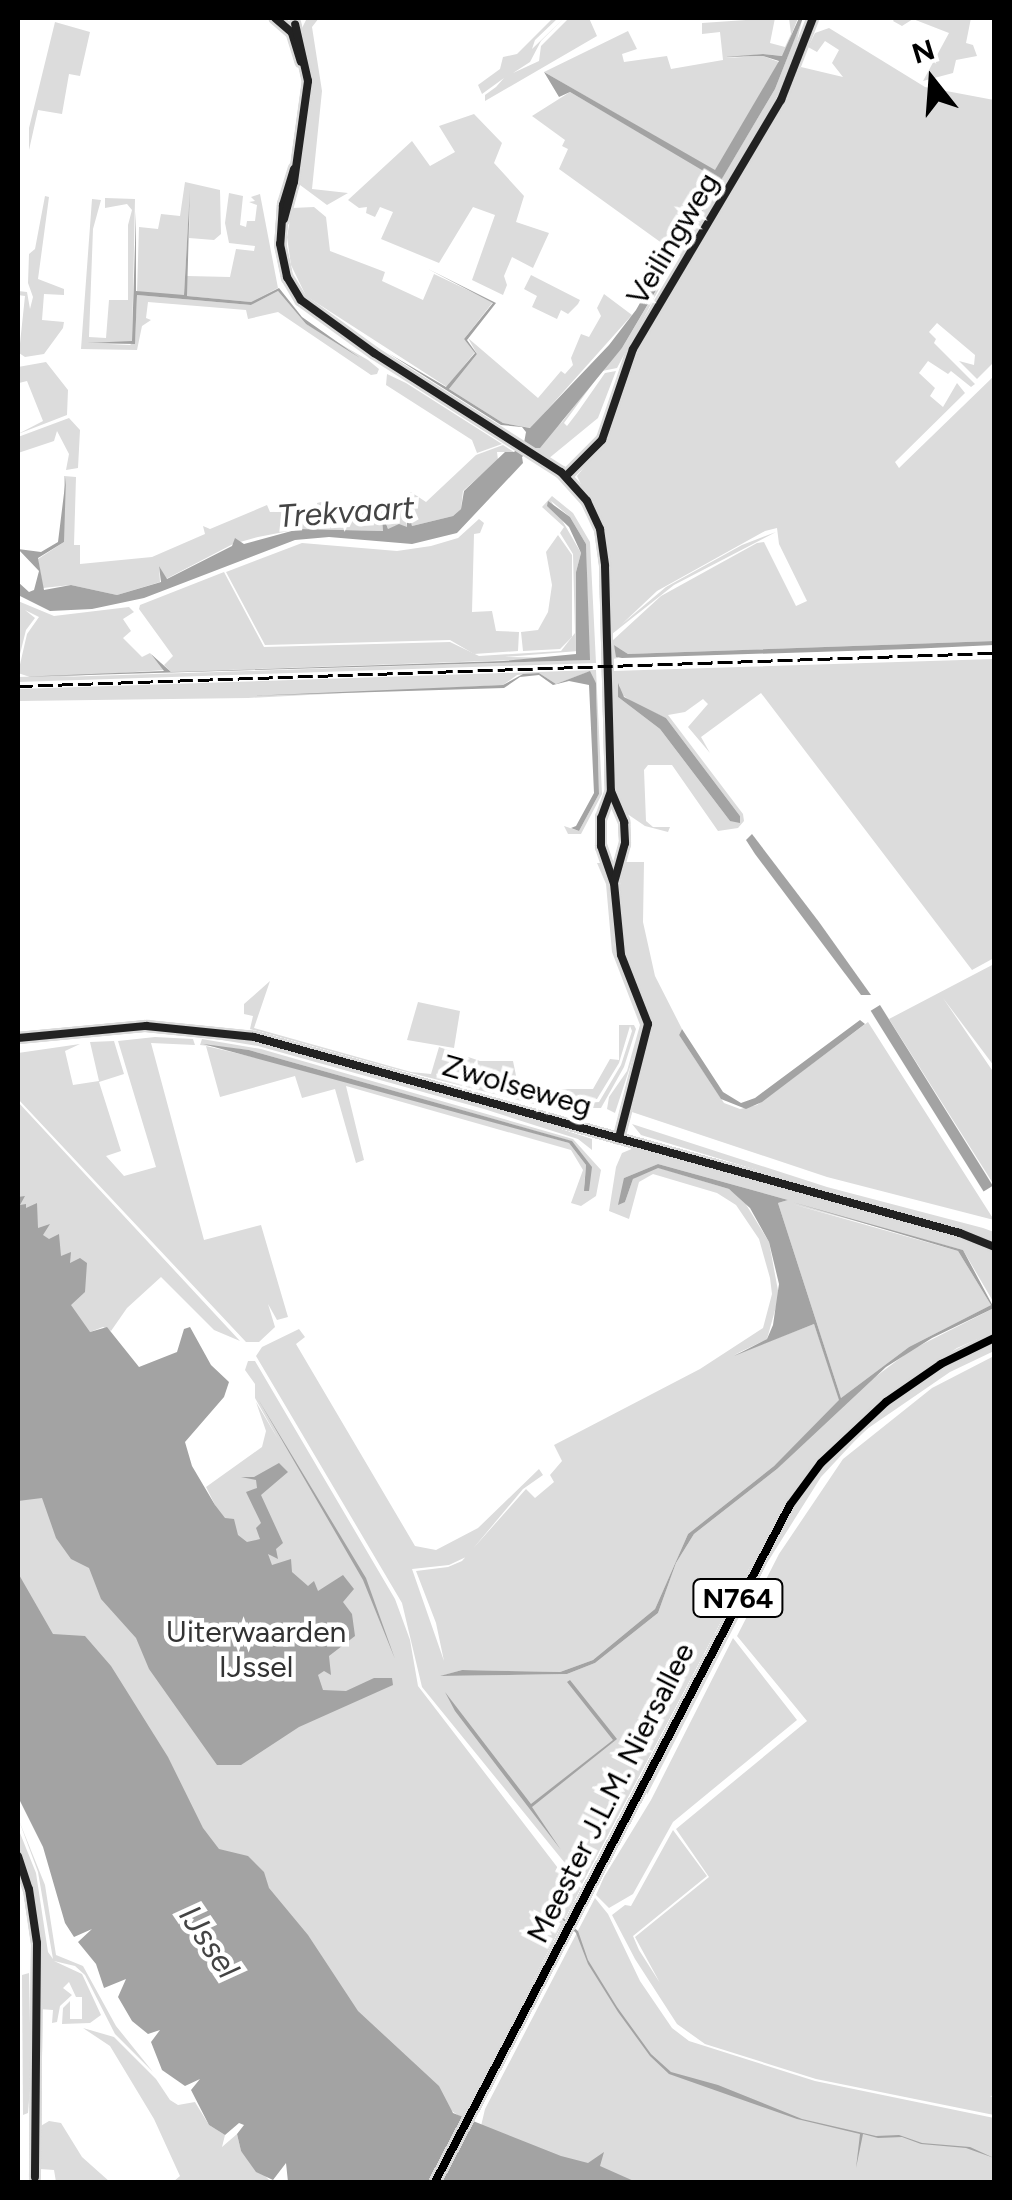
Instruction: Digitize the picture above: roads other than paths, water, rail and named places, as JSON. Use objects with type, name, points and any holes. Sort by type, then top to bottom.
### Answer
[{"type":"main road","name":"Meester J.L.M. Niersallee","points":[[435,2182],[790,1505],[822,1464],[886,1402],[941,1364],[994,1338]]},
{"type":"street","points":[[275,18],[294,23],[305,56],[306,84],[283,220],[282,259],[297,295],[314,312],[374,353],[566,476],[589,505],[603,546],[611,791],[625,830],[625,851],[614,883]]},
{"type":"street","name":"Veilingweg","points":[[566,476],[602,440],[632,349],[792,80],[813,18]]},
{"type":"street","points":[[611,791],[600,822],[601,844],[614,883],[618,946],[648,1024],[618,1138]]},
{"type":"street","points":[[600,822],[614,818],[625,830]]},
{"type":"street","points":[[601,844],[610,855],[625,851]]},
{"type":"street","name":"Zwolseweg","points":[[18,1038],[146,1026],[232,1032],[960,1233],[994,1247]]},
{"type":"street","points":[[18,1856],[29,1889],[37,1944],[36,2177]]},
{"type":"street","points":[[26,2182],[36,2177]]},
{"type":"street","points":[[36,2177],[45,2182]]},
{"type":"water","points":[[799,18],[803,18],[775,89],[622,348],[540,448],[532,448],[522,457],[523,463],[457,533],[412,544],[329,537],[295,540],[144,598],[92,609],[50,611],[18,595],[18,582],[29,592],[34,590],[39,571],[18,549],[41,552],[58,542],[66,477],[64,542],[38,558],[44,590],[71,585],[117,595],[161,582],[159,566],[167,579],[232,546],[235,538],[244,544],[299,529],[383,531],[382,513],[388,529],[399,524],[407,527],[407,509],[412,526],[453,516],[461,509],[464,491],[505,452],[514,452],[524,443],[526,432],[522,427],[501,425],[388,353],[446,387],[475,353],[464,339],[493,303],[428,269],[496,303],[467,340],[477,354],[449,389],[503,423],[530,428],[609,345],[636,310],[712,176],[570,92],[559,97],[544,72],[715,170],[779,61],[763,56],[725,57],[763,54],[782,56]]},
{"type":"water","points":[[190,188],[187,296],[251,302],[279,288],[302,317],[360,358],[306,324],[278,291],[251,305],[137,295],[135,344],[87,343],[132,341],[136,211],[136,291],[184,295]]},
{"type":"water","points":[[548,501],[570,517],[586,544],[590,660],[18,677],[164,671],[151,654],[171,672],[504,661],[576,654],[576,572],[581,553],[569,527],[547,506]]},
{"type":"water","points":[[994,641],[994,645],[910,649],[622,658],[616,657],[614,645],[628,654]]},
{"type":"water","points":[[590,671],[596,683],[599,794],[579,831],[571,828],[576,826],[594,793],[589,685],[569,681],[553,685],[539,675],[520,677],[504,688],[248,696],[503,685],[523,674],[539,673],[556,684]]},
{"type":"water","points":[[618,683],[624,697],[666,718],[740,816],[740,823],[730,821],[660,729],[618,697]]},
{"type":"water","points":[[752,834],[871,995],[861,995],[755,854],[746,840]]},
{"type":"water","points":[[880,1005],[993,1186],[984,1191],[871,1011]]},
{"type":"water","points":[[860,1020],[865,1024],[762,1102],[746,1109],[721,1099],[679,1035],[682,1029],[723,1092],[741,1103],[755,1098]]},
{"type":"water","points":[[203,1044],[249,1050],[572,1141],[592,1167],[589,1191],[584,1191],[586,1165],[569,1143]]},
{"type":"water","points":[[658,1164],[788,1200],[778,1203],[841,1398],[909,1347],[991,1305],[958,1251],[792,1202],[963,1250],[994,1308],[932,1338],[886,1367],[777,1469],[694,1534],[676,1563],[658,1613],[595,1663],[567,1674],[440,1676],[462,1670],[560,1672],[593,1660],[655,1609],[688,1534],[774,1466],[839,1400],[814,1324],[734,1356],[767,1339],[779,1284],[769,1242],[750,1208],[729,1189],[658,1168],[633,1179],[625,1202],[618,1205],[624,1178]]},
{"type":"water","points":[[25,1196],[20,1205],[26,1204],[26,1208],[37,1203],[38,1228],[50,1224],[43,1235],[49,1239],[59,1234],[61,1256],[71,1252],[70,1263],[80,1258],[87,1263],[85,1292],[71,1305],[90,1332],[107,1327],[139,1367],[177,1352],[184,1329],[190,1327],[211,1365],[229,1382],[224,1397],[185,1442],[192,1466],[215,1505],[225,1518],[234,1519],[238,1535],[247,1542],[260,1539],[256,1528],[261,1523],[246,1492],[257,1488],[256,1480],[241,1477],[254,1477],[279,1463],[288,1472],[261,1495],[283,1543],[276,1549],[278,1559],[268,1554],[272,1565],[291,1559],[292,1572],[308,1586],[314,1581],[318,1591],[343,1575],[354,1589],[343,1602],[352,1614],[355,1636],[329,1656],[331,1675],[324,1671],[318,1675],[323,1690],[346,1691],[374,1678],[392,1678],[393,1685],[299,1727],[241,1765],[217,1765],[149,1669],[136,1638],[101,1599],[89,1568],[71,1559],[56,1538],[42,1498],[18,1501],[18,1197]]},
{"type":"water","points":[[258,1399],[366,1578],[395,1659],[363,1580]]},
{"type":"water","name":"IJssel","points":[[18,1573],[53,1634],[85,1636],[111,1666],[168,1757],[203,1828],[219,1849],[248,1856],[264,1872],[269,1888],[308,1935],[358,2011],[439,2086],[453,2113],[588,2163],[604,2152],[600,2166],[636,2182],[288,2182],[286,2163],[273,2180],[256,2172],[241,2151],[237,2134],[244,2125],[239,2123],[225,2135],[209,2125],[191,2090],[200,2079],[185,2086],[162,2070],[151,2042],[160,2030],[148,2034],[132,2021],[118,1997],[126,1979],[104,1988],[96,1964],[78,1942],[92,1929],[74,1937],[65,1923],[43,1847],[18,1797]]},
{"type":"water","points":[[570,1680],[617,1739],[532,1807],[561,1850],[455,1711],[445,1692],[531,1804],[613,1740],[567,1682]]},
{"type":"water","points":[[547,1904],[578,1931],[588,1960],[617,2007],[651,2054],[671,2072],[718,2085],[802,2119],[876,2136],[899,2135],[922,2143],[970,2147],[994,2158],[966,2148],[921,2144],[902,2137],[878,2138],[863,2134],[856,2168],[860,2134],[797,2119],[669,2074],[650,2056],[618,2012],[588,1964],[576,1933]]},
{"type":"railway","points":[[18,686],[994,653]]},
{"type":"water label","name":"Trekvaart","points":[[346,512]]},
{"type":"park label","name":"Uiterwaarden IJssel","points":[[256,1649]]}]
